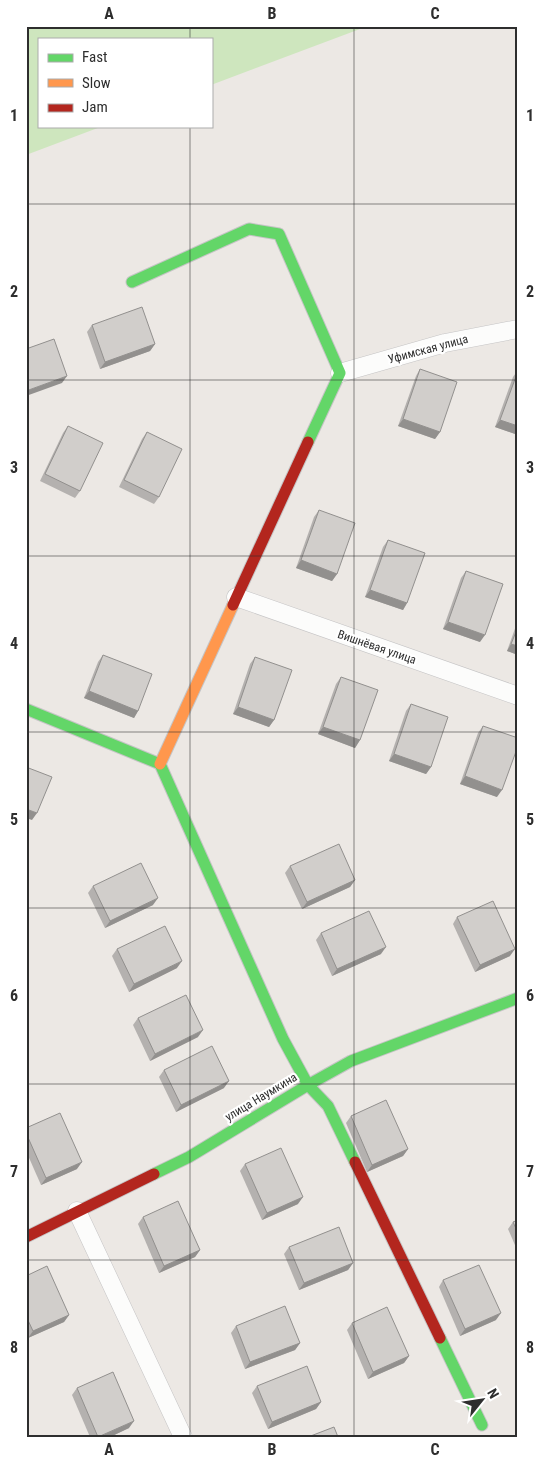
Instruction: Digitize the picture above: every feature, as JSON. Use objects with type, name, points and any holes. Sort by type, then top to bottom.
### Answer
[{"type":"street","points":[[132,282],[249,229],[279,234],[340,374],[160,764]]},
{"type":"street","name":"Уфимская улица","points":[[340,374],[445,344],[518,329]]},
{"type":"street","name":"Вишнёвая улица","points":[[236,597],[518,696]]},
{"type":"street","points":[[26,709],[160,764],[284,1038],[308,1085],[328,1106],[482,1425]]},
{"type":"street","name":"улица Наумкина","points":[[26,1237],[189,1157],[308,1085],[352,1061],[518,998]]},
{"type":"street","points":[[77,1211],[183,1437]]},
{"type":"green space","points":[[26,26],[368,26],[212,85],[212,38],[38,38],[38,128],[98,128],[26,155]]},
{"type":"building","points":[[142,307],[155,344],[105,362],[92,325]]},
{"type":"building","points":[[54,339],[67,376],[26,391],[26,349]]},
{"type":"building","points":[[420,369],[457,382],[440,432],[403,419]]},
{"type":"building","points":[[518,371],[518,426],[500,420]]},
{"type":"building","points":[[68,426],[103,443],[80,491],[45,474]]},
{"type":"building","points":[[147,432],[182,449],[159,497],[124,480]]},
{"type":"building","points":[[319,510],[355,523],[337,574],[301,560]]},
{"type":"building","points":[[388,540],[425,553],[407,603],[370,590]]},
{"type":"building","points":[[466,571],[503,584],[485,635],[448,622]]},
{"type":"building","points":[[518,627],[518,646],[511,644]]},
{"type":"building","points":[[103,655],[152,674],[138,711],[89,691]]},
{"type":"building","points":[[255,657],[292,670],[274,720],[238,707]]},
{"type":"building","points":[[341,677],[378,690],[360,740],[323,727]]},
{"type":"building","points":[[411,704],[448,717],[431,767],[394,754]]},
{"type":"building","points":[[483,726],[518,738],[518,746],[502,790],[465,776]]},
{"type":"building","points":[[26,767],[52,777],[37,813],[26,809]]},
{"type":"building","points":[[339,844],[355,880],[307,902],[290,866]]},
{"type":"building","points":[[141,863],[158,898],[110,921],[93,886]]},
{"type":"building","points":[[493,901],[515,949],[480,965],[457,917]]},
{"type":"building","points":[[369,911],[386,947],[337,969],[321,933]]},
{"type":"building","points":[[165,926],[182,961],[134,984],[117,949]]},
{"type":"building","points":[[186,995],[203,1030],[155,1054],[138,1018]]},
{"type":"building","points":[[212,1046],[229,1081],[181,1105],[164,1070]]},
{"type":"building","points":[[386,1100],[408,1149],[372,1165],[351,1116]]},
{"type":"building","points":[[60,1113],[82,1162],[46,1178],[26,1133],[26,1128]]},
{"type":"building","points":[[281,1148],[303,1197],[267,1213],[245,1164]]},
{"type":"building","points":[[178,1201],[200,1250],[164,1266],[143,1217]]},
{"type":"building","points":[[518,1220],[518,1233],[513,1222]]},
{"type":"building","points":[[339,1227],[353,1263],[304,1283],[289,1247]]},
{"type":"building","points":[[479,1265],[501,1313],[465,1329],[443,1280]]},
{"type":"building","points":[[47,1266],[69,1315],[33,1331],[26,1316],[26,1276]]},
{"type":"building","points":[[285,1306],[300,1343],[250,1362],[236,1326]]},
{"type":"building","points":[[387,1307],[409,1356],[373,1372],[352,1323]]},
{"type":"building","points":[[307,1366],[321,1402],[272,1422],[257,1386]]},
{"type":"building","points":[[113,1372],[134,1421],[98,1437],[77,1388]]},
{"type":"building","points":[[334,1427],[338,1437],[308,1437]]},
{"type":"traffic: fast","points":[[132,282],[249,229],[279,234],[340,373],[308,442]]},
{"type":"traffic: fast","points":[[26,709],[160,764],[283,1039],[308,1085],[328,1106],[355,1162]]},
{"type":"traffic: fast","points":[[154,1174],[189,1157],[351,1061],[518,998]]},
{"type":"traffic: fast","points":[[440,1338],[482,1425]]},
{"type":"traffic: slow","points":[[160,764],[233,605]]},
{"type":"traffic: jam","points":[[233,605],[308,442]]},
{"type":"traffic: jam","points":[[355,1162],[440,1338]]},
{"type":"traffic: jam","points":[[26,1237],[154,1174]]}]
